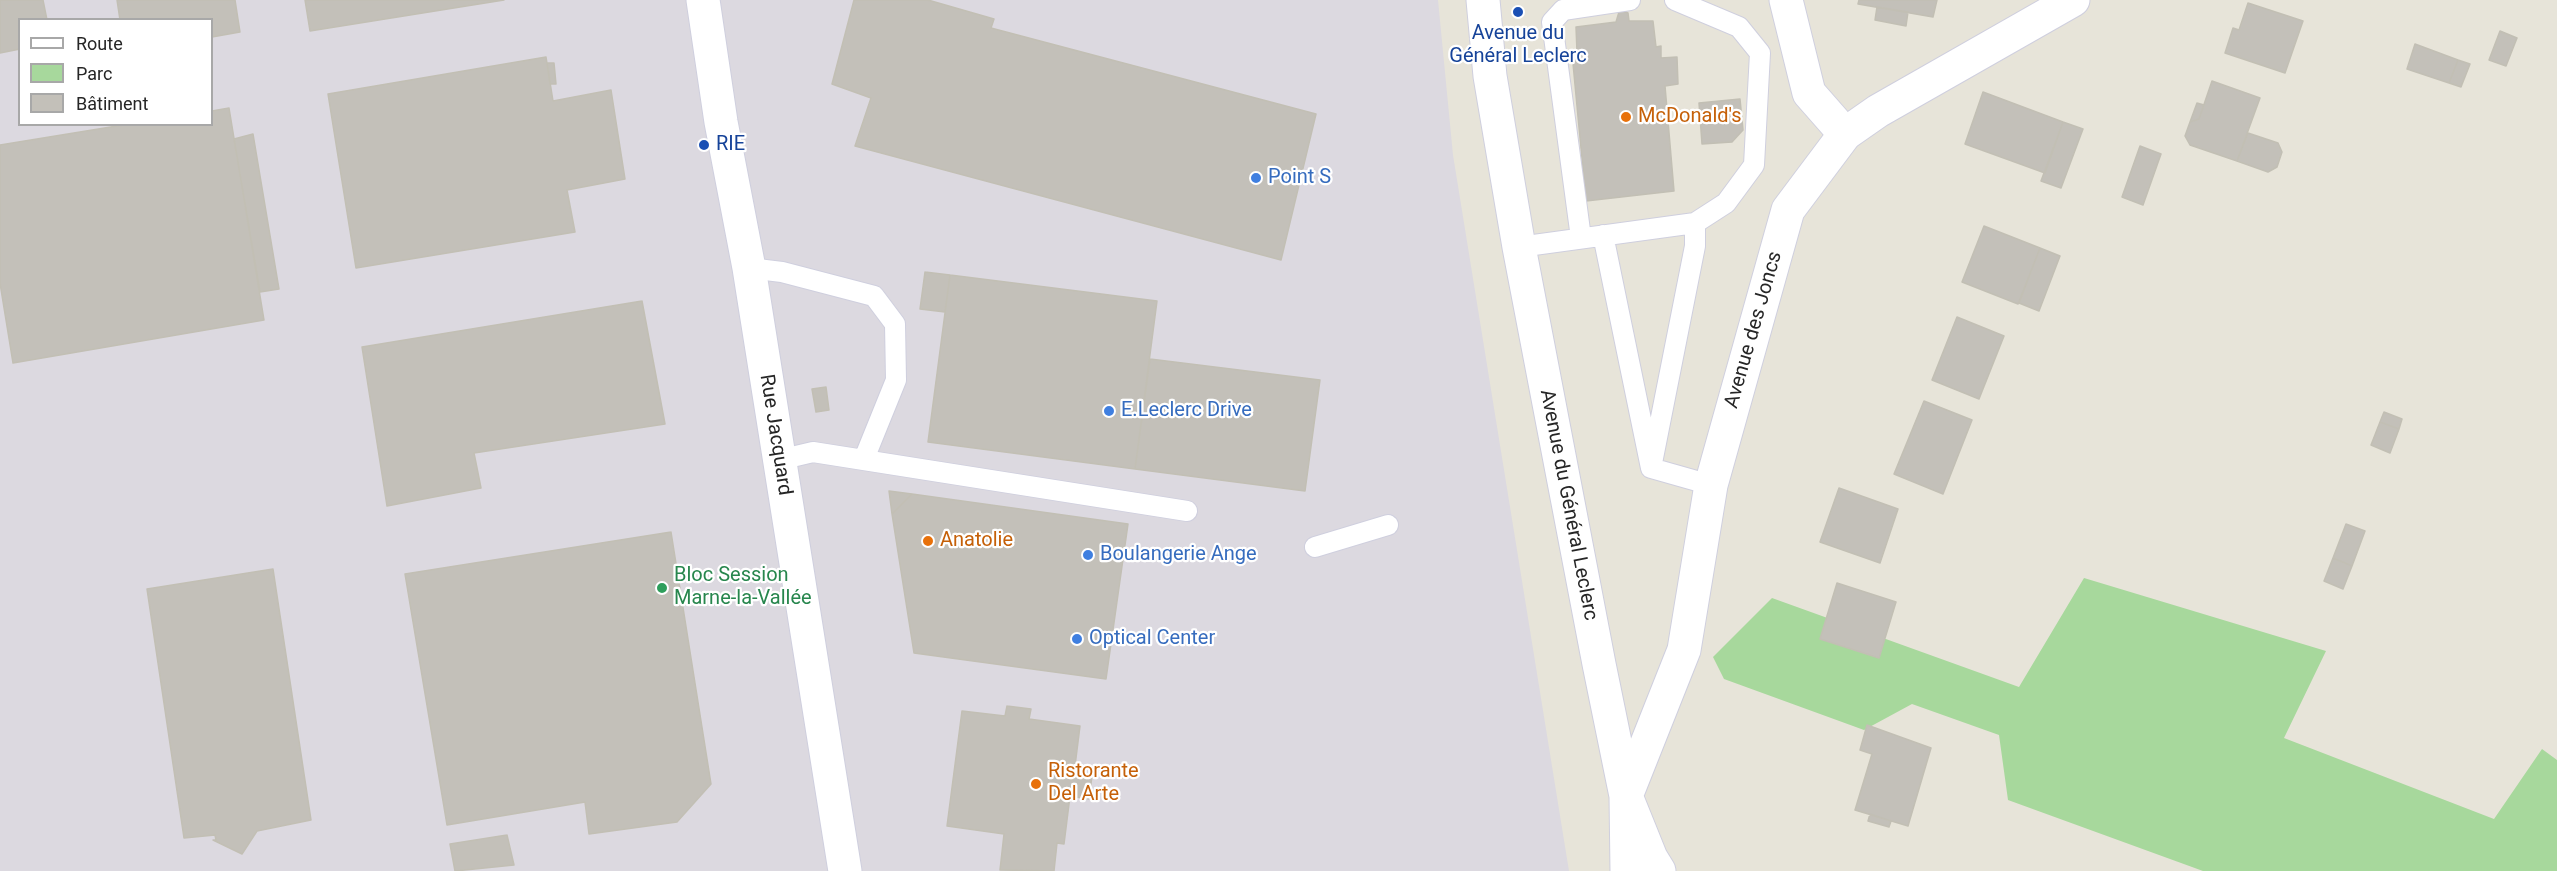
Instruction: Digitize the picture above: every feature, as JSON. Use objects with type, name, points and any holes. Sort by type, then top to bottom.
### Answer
[{"type":"street","name":"Rue Jacquard","points":[[703,0],[721,122],[749,268],[845,871]]},
{"type":"street","name":"Avenue du Général Leclerc","points":[[1483,0],[1490,76],[1519,248],[1599,664],[1626,796],[1651,858],[1659,871]]},
{"type":"street","points":[[1786,0],[1809,93],[1845,134]]},
{"type":"street","name":"Avenue des Joncs","points":[[1626,796],[1684,650],[1711,485],[1788,210],[1845,134],[1878,111],[2073,0]]},
{"type":"street","name":"Avenue du Général Leclerc","points":[[1626,796],[1627,871]]},
{"type":"lane","points":[[1581,238],[1552,22],[1563,10],[1630,0]]},
{"type":"lane","points":[[1519,248],[1695,223],[1726,202],[1754,165],[1760,53],[1739,27],[1675,0]]},
{"type":"lane","points":[[1651,468],[1695,246],[1695,223]]},
{"type":"lane","points":[[1604,235],[1651,468]]},
{"type":"lane","points":[[749,268],[782,272],[874,296],[896,324],[896,380],[864,459]]},
{"type":"lane","points":[[779,460],[813,452],[1187,511]]},
{"type":"lane","points":[[1651,468],[1711,485]]},
{"type":"lane","points":[[1315,547],[1388,525]]},
{"type":"shaded area","points":[[0,0],[1438,0],[1453,155],[1569,871],[0,871]]},
{"type":"green space","points":[[2084,578],[2326,651],[2284,738],[2494,819],[2542,749],[2557,760],[2557,871],[2203,871],[2008,800],[1999,735],[1912,704],[1864,730],[1724,679],[1713,657],[1772,598],[2019,687]]},
{"type":"building","points":[[0,0],[43,0],[47,18],[18,18],[18,49],[0,53]]},
{"type":"building","points":[[117,0],[235,0],[240,32],[213,37],[213,18],[120,18]]},
{"type":"building","points":[[305,0],[504,0],[310,31]]},
{"type":"building","points":[[854,0],[928,0],[994,19],[991,28],[1316,114],[1281,260],[855,146],[871,98],[832,84]]},
{"type":"building","points":[[1859,0],[1937,0],[1933,17],[1858,4]]},
{"type":"building","points":[[2248,3],[2303,21],[2285,73],[2225,53],[2233,28],[2239,30]]},
{"type":"building","points":[[1877,7],[1908,12],[1906,26],[1875,20]]},
{"type":"building","points":[[1619,12],[1628,13],[1629,21],[1653,21],[1656,47],[1661,46],[1661,58],[1677,57],[1678,84],[1665,86],[1674,191],[1586,201],[1572,53],[1577,52],[1576,27],[1616,22]]},
{"type":"building","points":[[2500,31],[2517,38],[2506,66],[2489,60]]},
{"type":"building","points":[[2415,44],[2458,60],[2449,83],[2407,69]]},
{"type":"building","points":[[546,57],[553,101],[611,90],[625,179],[567,190],[575,232],[356,268],[328,94]]},
{"type":"building","points":[[2458,60],[2470,64],[2461,87],[2449,83]]},
{"type":"building","points":[[547,63],[554,63],[556,84],[550,84]]},
{"type":"building","points":[[2212,81],[2260,98],[2237,161],[2190,145],[2185,136],[2190,122],[2199,119]]},
{"type":"building","points":[[1983,92],[2063,122],[2045,173],[1965,144]]},
{"type":"building","points":[[1740,99],[1743,130],[1732,142],[1702,144],[1699,103]]},
{"type":"building","points":[[2197,103],[2204,105],[2199,119],[2190,122]]},
{"type":"building","points":[[229,108],[264,320],[13,363],[0,283],[0,145],[117,126],[213,126],[213,111]]},
{"type":"building","points":[[2063,122],[2083,129],[2061,188],[2041,181]]},
{"type":"building","points":[[2248,133],[2278,143],[2282,152],[2277,167],[2268,172],[2237,161]]},
{"type":"building","points":[[253,134],[279,289],[260,292],[234,139]]},
{"type":"building","points":[[2140,146],[2161,154],[2143,205],[2122,197]]},
{"type":"building","points":[[1984,226],[2040,248],[2018,304],[1962,282]]},
{"type":"building","points":[[2040,248],[2060,256],[2039,311],[2019,303]]},
{"type":"building","points":[[925,272],[950,275],[945,312],[920,309]]},
{"type":"building","points":[[950,275],[1157,301],[1135,469],[928,442]]},
{"type":"building","points":[[642,301],[665,424],[474,453],[481,488],[387,506],[362,347]]},
{"type":"building","points":[[1957,317],[2004,336],[1979,399],[1932,380]]},
{"type":"building","points":[[1150,359],[1320,380],[1305,491],[1135,469]]},
{"type":"building","points":[[826,387],[829,410],[816,412],[812,389]]},
{"type":"building","points":[[1924,401],[1972,420],[1943,494],[1894,474]]},
{"type":"building","points":[[2384,412],[2402,419],[2399,429],[2380,422]]},
{"type":"building","points":[[2380,422],[2399,429],[2390,453],[2371,445]]},
{"type":"building","points":[[1839,488],[1898,509],[1880,563],[1820,542]]},
{"type":"building","points":[[889,491],[912,494],[892,514]]},
{"type":"building","points":[[912,494],[1128,524],[1106,679],[914,653],[892,514]]},
{"type":"building","points":[[2346,524],[2365,531],[2352,566],[2333,558]]},
{"type":"building","points":[[671,532],[711,784],[677,822],[589,834],[585,802],[447,825],[405,574]]},
{"type":"building","points":[[2333,558],[2352,566],[2343,589],[2324,581]]},
{"type":"building","points":[[273,569],[311,820],[257,831],[242,854],[213,840],[216,840],[215,835],[184,838],[147,589]]},
{"type":"building","points":[[1837,583],[1896,602],[1879,658],[1820,639]]},
{"type":"building","points":[[1007,706],[1031,709],[1029,719],[1080,726],[1074,774],[1092,776],[1089,799],[1070,796],[1064,844],[1057,843],[1054,871],[1000,870],[1004,834],[947,826],[962,711],[1005,716]]},
{"type":"building","points":[[1867,725],[1931,748],[1908,826],[1855,810],[1872,754],[1860,750]]},
{"type":"building","points":[[1870,814],[1891,821],[1889,827],[1868,821]]},
{"type":"building","points":[[507,835],[514,865],[455,871],[450,844]]},
{"type":"place","name":"Avenue du Général Leclerc","points":[[1518,12]]},
{"type":"place","name":"McDonald's","points":[[1626,117]]},
{"type":"place","name":"RIE","points":[[704,145]]},
{"type":"place","name":"Point S","points":[[1256,178]]},
{"type":"place","name":"E.Leclerc Drive","points":[[1109,411]]},
{"type":"place","name":"Anatolie","points":[[928,541]]},
{"type":"place","name":"Boulangerie Ange","points":[[1088,555]]},
{"type":"place","name":"Bloc Session Marne-la-Vallée","points":[[662,588]]},
{"type":"place","name":"Optical Center","points":[[1077,639]]},
{"type":"place","name":"Ristorante Del Arte","points":[[1036,784]]}]
